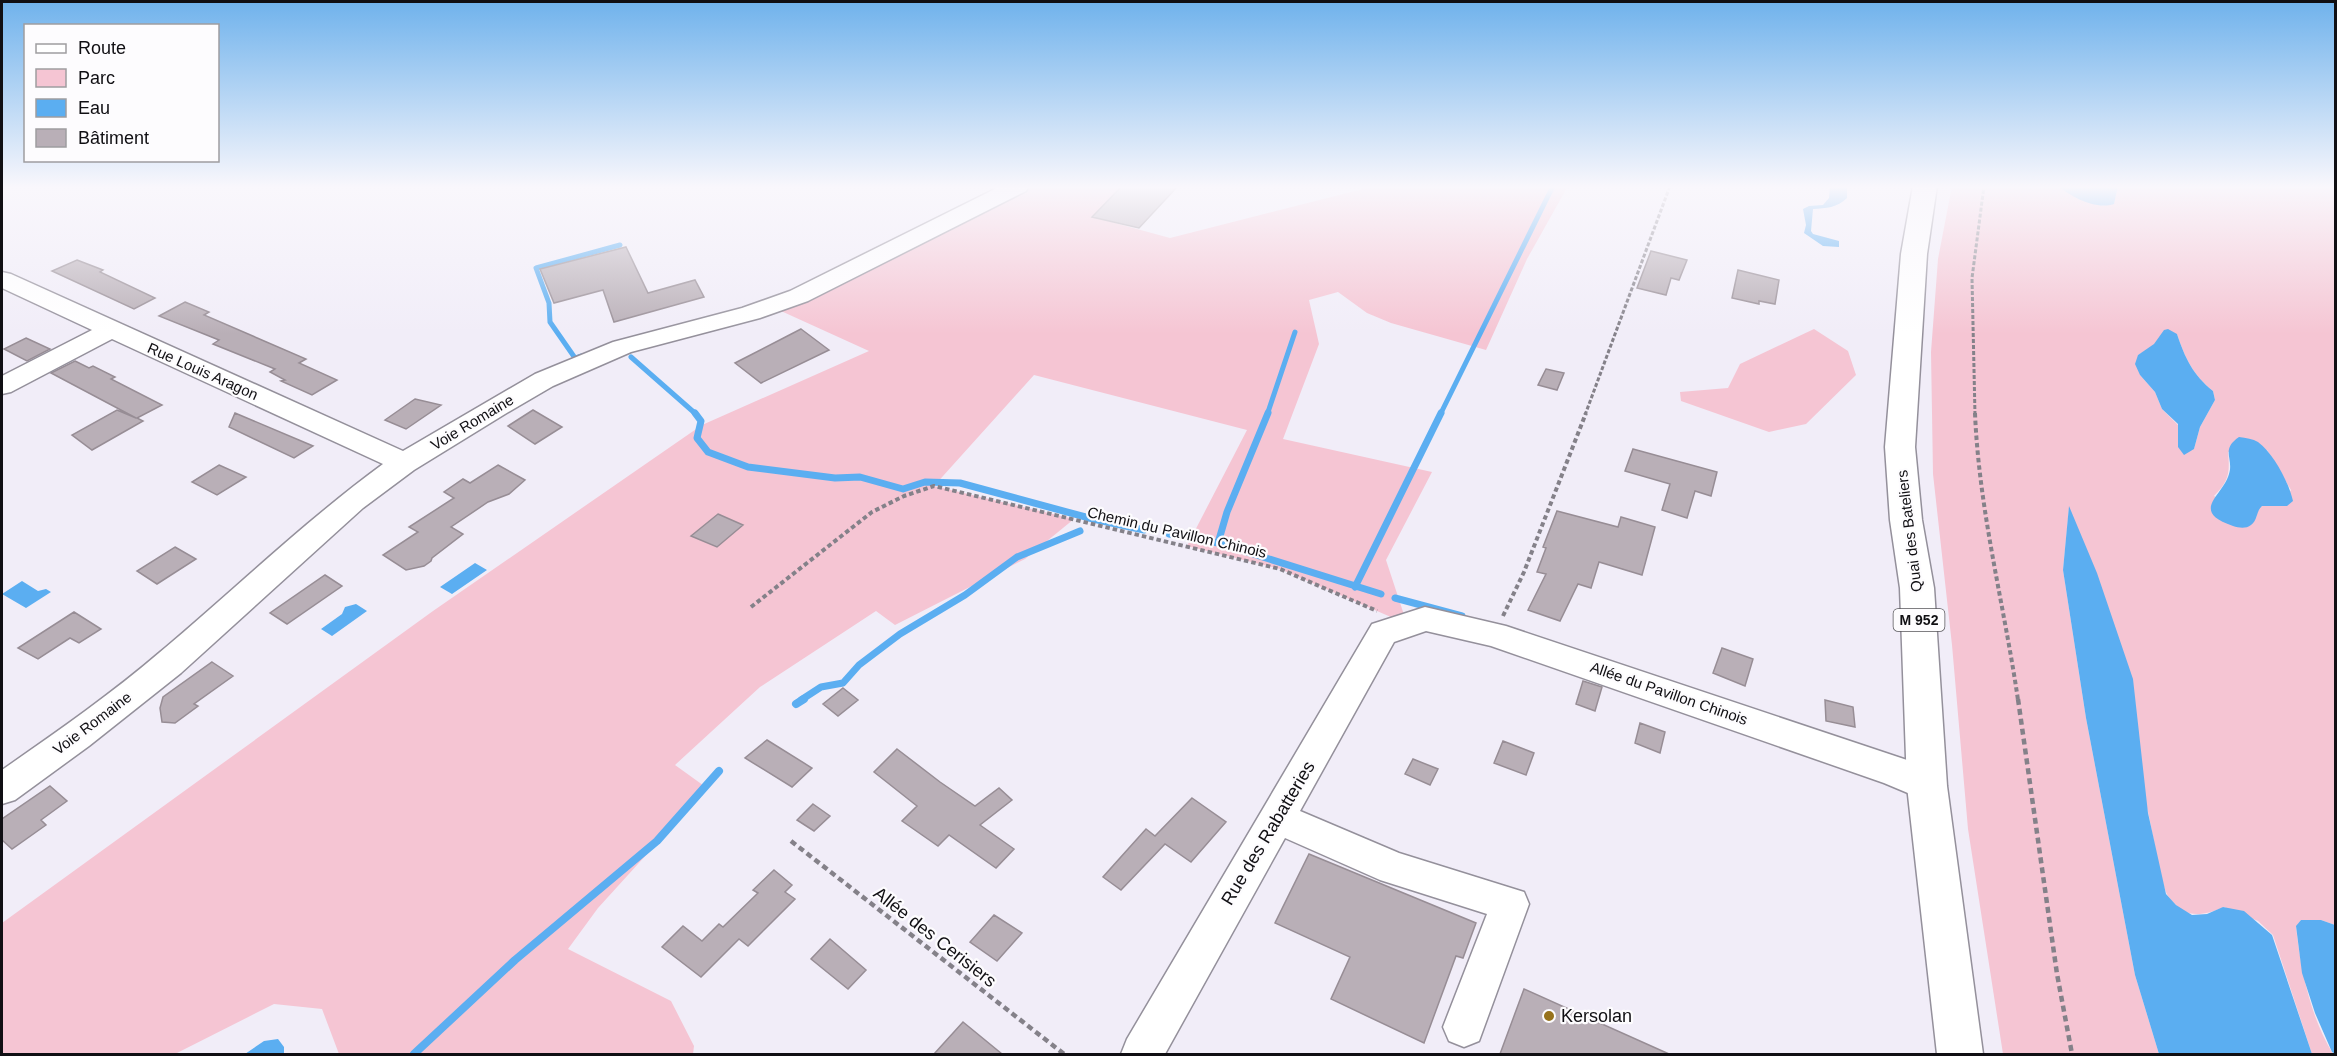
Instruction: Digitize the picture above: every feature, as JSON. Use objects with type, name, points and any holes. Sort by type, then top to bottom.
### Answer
[{"type":"main road","name":"Quai des Bateliers","points":[[1917,235],[1903,375],[1900,447],[1906,520],[1918,609],[1927,786],[1960,1054]]},
{"type":"street","name":"Voie Romaine","points":[[2,789],[77,736],[169,664],[329,521],[404,463],[544,380],[628,346],[751,313],[799,296],[920,235]]},
{"type":"street","name":"Rue Louis Aragon","points":[[2,279],[404,463]]},
{"type":"street","points":[[2,386],[111,330]]},
{"type":"street","name":"Allée du Pavillon Chinois","points":[[1407,624],[1425,619],[1494,635],[1875,765],[1927,786]]},
{"type":"street","name":"Rue des Rabatteries","points":[[1142,1054],[1383,633],[1407,624]]},
{"type":"street","points":[[1277,818],[1393,868],[1510,904],[1464,1027]]},
{"type":"path","points":[[1494,635],[1524,572],[1558,488],[1652,235]]},
{"type":"path","points":[[1978,235],[1972,278],[1975,417],[1988,535],[2011,653],[2057,974],[2072,1054]]},
{"type":"path","name":"Chemin du Pavillon Chinois","points":[[751,607],[872,512],[904,496],[934,486],[1280,569],[1407,624]]},
{"type":"path","name":"Allée des Cerisiers","points":[[790,841],[1064,1054]]},
{"type":"green space","points":[[916,235],[1160,235],[1170,238],[1181,235],[1540,235],[1527,259],[1486,350],[1391,323],[1367,313],[1338,292],[1309,300],[1319,344],[1283,439],[1432,472],[1386,560],[1407,624],[1280,569],[1187,546],[1247,430],[1034,375],[934,486],[1074,519],[1025,559],[895,625],[876,611],[760,687],[675,765],[707,788],[598,908],[568,949],[671,1001],[694,1046],[693,1054],[339,1054],[322,1009],[274,1004],[175,1054],[2,1054],[2,923],[433,611],[702,425],[869,351],[770,306]]},
{"type":"green space","points":[[1943,235],[2335,235],[2335,925],[2321,920],[2301,920],[2296,927],[2308,993],[2318,1024],[2333,1054],[2312,1054],[2273,935],[2258,921],[2224,907],[2208,913],[2187,912],[2174,903],[2165,890],[2148,812],[2069,508],[2063,570],[2086,718],[2135,975],[2159,1054],[2003,1054],[1968,829],[1952,645],[1933,474],[1931,352],[1938,259]],"holes":[[[2177,334],[2190,366],[2213,391],[2215,400],[2200,427],[2194,449],[2178,447],[2178,425],[2162,409],[2155,392],[2140,375],[2138,355]],[[2267,450],[2291,490],[2281,506],[2262,506],[2258,509],[2256,518],[2214,496],[2223,486],[2227,476],[2228,452]]]},
{"type":"green space","points":[[1814,329],[1848,351],[1856,375],[1806,424],[1769,432],[1681,401],[1680,392],[1728,388],[1740,364]]},
{"type":"water","points":[[1807,235],[1818,235],[1839,241],[1839,247],[1823,246]]},
{"type":"water","points":[[2168,329],[2177,334],[2190,366],[2213,391],[2215,400],[2200,427],[2194,449],[2184,455],[2178,447],[2178,424],[2162,409],[2155,392],[2140,375],[2135,364],[2138,355],[2154,344],[2164,330]]},
{"type":"water","points":[[2239,437],[2258,442],[2270,454],[2288,486],[2293,501],[2287,506],[2262,506],[2253,523],[2242,528],[2220,520],[2213,515],[2211,509],[2212,503],[2229,474],[2230,446]]},
{"type":"water","points":[[2069,506],[2097,573],[2133,679],[2148,813],[2166,894],[2176,905],[2192,915],[2207,914],[2223,907],[2244,911],[2272,935],[2312,1054],[2159,1054],[2135,975],[2086,718],[2063,570]]},
{"type":"water","points":[[475,563],[487,570],[452,594],[440,587]]},
{"type":"water","points":[[22,581],[38,591],[46,589],[51,592],[26,608],[2,594]]},
{"type":"water","points":[[356,604],[367,611],[332,636],[321,629],[342,614],[345,607]]},
{"type":"water","points":[[2301,920],[2321,920],[2335,925],[2335,1054],[2332,1052],[2315,1013],[2302,973],[2296,926]]},
{"type":"water","points":[[278,1039],[284,1047],[284,1054],[245,1054],[264,1041]]},
{"type":"building","points":[[626,247],[648,293],[695,280],[704,297],[614,322],[603,290],[554,303],[540,269]]},
{"type":"building","points":[[1651,251],[1687,260],[1679,280],[1671,278],[1666,295],[1637,288]]},
{"type":"building","points":[[77,260],[103,270],[100,272],[155,298],[134,309],[52,271]]},
{"type":"building","points":[[1738,270],[1779,280],[1775,304],[1759,301],[1759,304],[1732,298]]},
{"type":"building","points":[[185,302],[209,312],[204,315],[306,359],[299,363],[337,380],[312,395],[281,381],[285,380],[270,372],[275,369],[213,344],[219,340],[159,316]]},
{"type":"building","points":[[801,329],[829,350],[761,383],[735,363]]},
{"type":"building","points":[[26,338],[50,349],[27,361],[4,349]]},
{"type":"building","points":[[75,361],[89,368],[93,366],[115,377],[111,379],[162,405],[137,418],[143,421],[92,450],[72,435],[117,410],[136,418],[51,373]]},
{"type":"building","points":[[1546,369],[1564,373],[1557,390],[1538,385]]},
{"type":"building","points":[[415,399],[441,405],[406,429],[385,420]]},
{"type":"building","points":[[533,410],[562,427],[535,444],[508,426]]},
{"type":"building","points":[[235,413],[313,446],[294,458],[229,427]]},
{"type":"building","points":[[1633,449],[1717,472],[1711,496],[1695,491],[1687,518],[1662,510],[1670,484],[1625,471]]},
{"type":"building","points":[[219,465],[246,477],[217,495],[192,482]]},
{"type":"building","points":[[498,465],[525,480],[509,494],[488,502],[451,527],[463,534],[431,561],[424,566],[406,570],[383,555],[418,532],[409,527],[454,498],[444,492],[463,479],[470,483]]},
{"type":"building","points":[[1557,511],[1618,527],[1621,517],[1655,527],[1642,575],[1599,562],[1591,588],[1578,584],[1560,621],[1528,610],[1546,574],[1537,572],[1546,548],[1543,547]]},
{"type":"building","points":[[718,514],[743,525],[717,547],[691,536]]},
{"type":"building","points":[[175,547],[196,559],[157,584],[137,571]]},
{"type":"building","points":[[325,575],[342,586],[287,624],[270,613]]},
{"type":"building","points":[[74,612],[101,629],[79,643],[70,638],[38,659],[18,648]]},
{"type":"building","points":[[1722,648],[1753,659],[1745,686],[1713,673]]},
{"type":"building","points":[[212,662],[233,676],[194,704],[198,706],[175,723],[162,722],[160,708],[163,697]]},
{"type":"building","points":[[1583,681],[1602,687],[1595,711],[1576,704]]},
{"type":"building","points":[[843,688],[858,700],[838,716],[823,704]]},
{"type":"building","points":[[1825,700],[1853,707],[1855,727],[1826,721]]},
{"type":"building","points":[[1640,723],[1665,732],[1660,753],[1635,743]]},
{"type":"building","points":[[767,740],[812,768],[792,787],[745,758]]},
{"type":"building","points":[[1503,741],[1534,753],[1526,775],[1494,763]]},
{"type":"building","points":[[897,749],[975,806],[999,788],[1012,800],[980,825],[1014,849],[996,868],[949,835],[938,846],[902,821],[917,806],[874,772]]},
{"type":"building","points":[[1413,759],[1438,769],[1430,785],[1405,774]]},
{"type":"building","points":[[50,786],[67,801],[41,820],[46,825],[12,849],[2,840],[2,819]]},
{"type":"building","points":[[1192,798],[1226,822],[1191,862],[1165,844],[1121,890],[1103,877],[1146,829],[1155,836]]},
{"type":"building","points":[[813,804],[830,816],[814,831],[797,820]]},
{"type":"building","points":[[1309,854],[1476,923],[1463,958],[1456,956],[1424,1043],[1331,999],[1350,957],[1275,923]]},
{"type":"building","points":[[774,870],[792,885],[785,892],[795,899],[748,946],[739,939],[701,977],[662,947],[683,926],[702,941],[719,924],[723,927],[758,893],[753,890]]},
{"type":"building","points":[[994,915],[1022,933],[997,961],[970,942]]},
{"type":"building","points":[[830,939],[866,970],[848,989],[811,959]]},
{"type":"building","name":"Kersolan","points":[[1524,989],[1669,1054],[1500,1054]]},
{"type":"building","points":[[963,1022],[1002,1054],[934,1054]]},
{"type":"waterway","points":[[1440,415],[1529,235]]},
{"type":"waterway","points":[[581,356],[575,358],[550,322],[549,303],[536,268],[620,245]]},
{"type":"waterway","points":[[1267,415],[1295,332]]},
{"type":"waterway","points":[[631,357],[696,414]]},
{"type":"waterway","points":[[1218,543],[1227,512],[1268,413]]},
{"type":"waterway","points":[[1355,586],[1441,413]]},
{"type":"waterway","points":[[696,414],[701,421],[697,438],[708,452],[748,467],[835,478],[860,477],[903,489],[925,482],[960,483],[1093,519],[1144,530]]},
{"type":"waterway","points":[[801,700],[821,687],[843,683],[859,665],[900,634],[965,595],[1017,557],[1080,531]]},
{"type":"waterway","points":[[1169,534],[1218,543]]},
{"type":"waterway","points":[[1218,543],[1355,586]]},
{"type":"waterway","points":[[1355,586],[1381,594]]},
{"type":"waterway","points":[[1395,598],[1462,616]]},
{"type":"waterway","points":[[796,704],[804,699]]},
{"type":"waterway","points":[[414,1054],[515,960],[657,841],[719,771]]},
{"type":"place","name":"Kersolan","points":[[1549,1016]]}]
